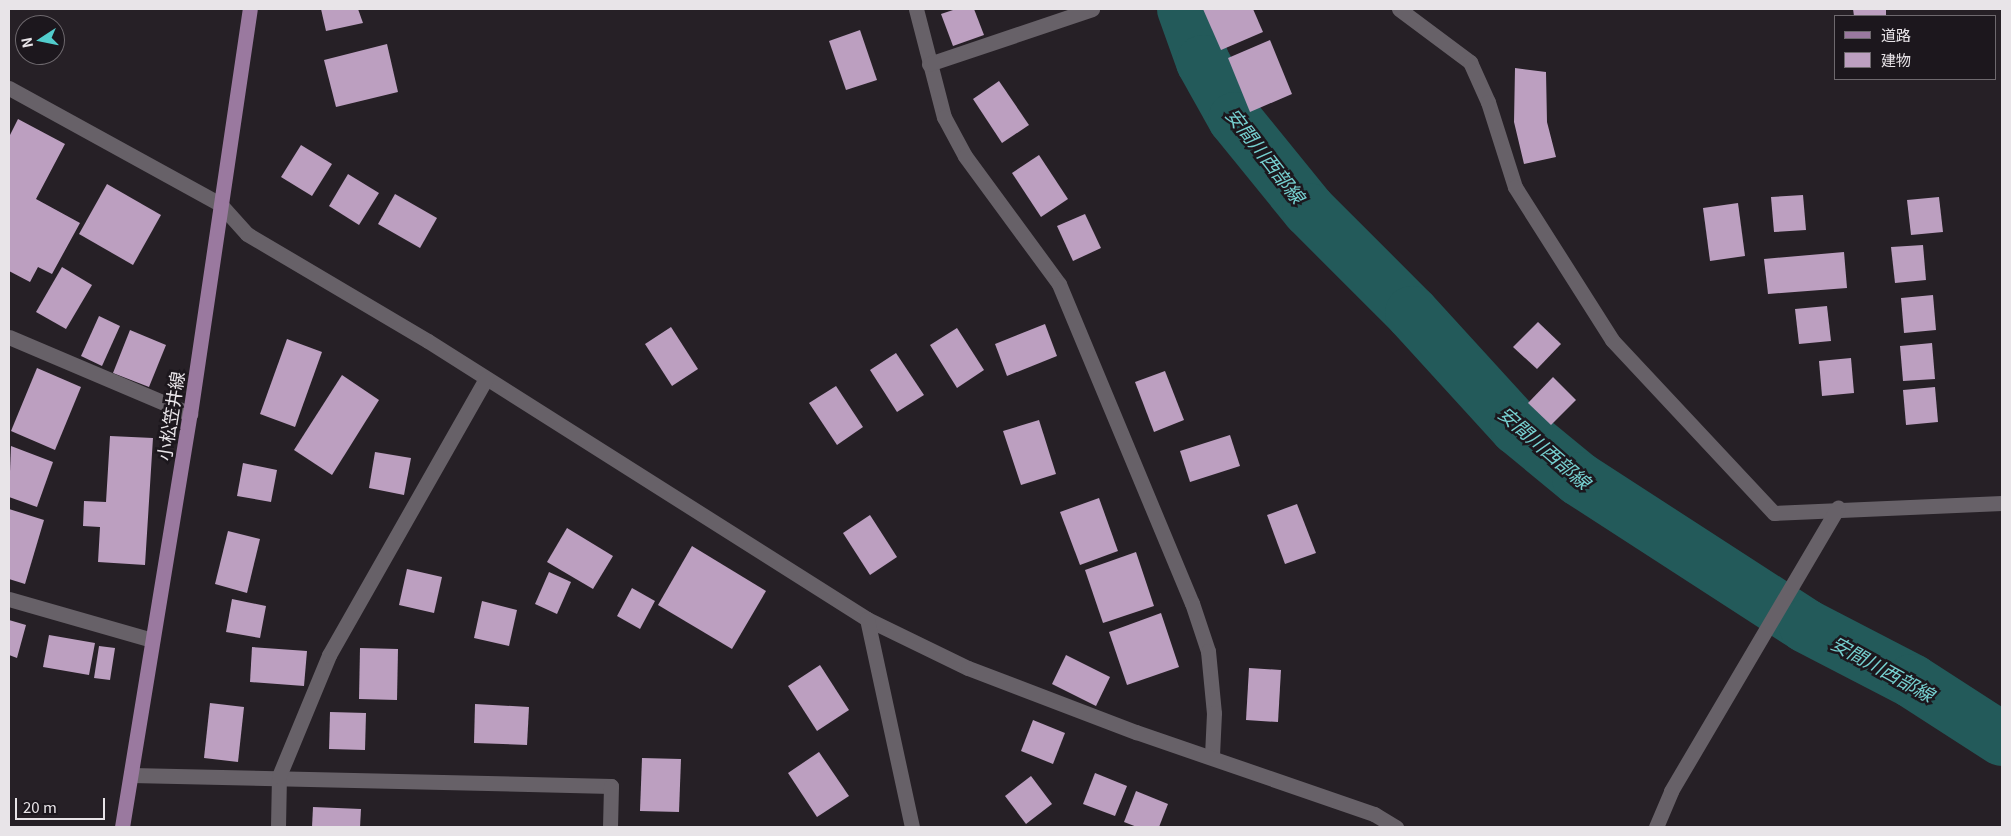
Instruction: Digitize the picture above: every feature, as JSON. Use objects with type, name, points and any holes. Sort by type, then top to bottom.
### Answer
[{"type":"main road","name":"小松笠井線","points":[[122,827],[190,414],[250,9]]},
{"type":"street","points":[[916,9],[944,117],[964,156],[1059,284],[1192,603],[1208,651],[1214,714],[1212,755]]},
{"type":"street","points":[[929,64],[1092,9]]},
{"type":"street","points":[[1399,9],[1470,62],[1488,102],[1515,187],[1612,340],[1774,513],[1838,508],[2002,504]]},
{"type":"street","points":[[9,88],[220,204],[247,234],[486,379],[867,619],[968,668],[1136,732],[1212,755],[1374,814],[1396,827]]},
{"type":"street","points":[[9,337],[190,414]]},
{"type":"street","points":[[278,827],[279,776],[329,655],[486,379]]},
{"type":"street","points":[[1656,827],[1671,792],[1838,508]]},
{"type":"street","points":[[9,599],[152,640]]},
{"type":"street","points":[[867,619],[912,827]]},
{"type":"street","points":[[131,776],[279,776],[611,786],[610,827]]},
{"type":"building","points":[[321,9],[358,9],[363,23],[326,31]]},
{"type":"building","points":[[956,9],[974,9],[984,35],[953,46],[941,14]]},
{"type":"building","points":[[1203,9],[1253,9],[1263,32],[1221,50]]},
{"type":"building","points":[[1853,9],[1886,9],[1886,15],[1854,15]]},
{"type":"building","points":[[860,30],[877,80],[846,90],[829,41]]},
{"type":"building","points":[[1270,40],[1292,94],[1250,112],[1228,58]]},
{"type":"building","points":[[387,44],[398,92],[336,107],[324,60]]},
{"type":"building","points":[[1515,68],[1546,72],[1547,122],[1556,157],[1524,164],[1514,122]]},
{"type":"building","points":[[999,81],[1029,125],[1002,143],[973,99]]},
{"type":"building","points":[[18,119],[65,144],[36,199],[80,223],[52,274],[38,267],[30,282],[9,271],[9,137]]},
{"type":"building","points":[[301,145],[332,164],[312,196],[281,177]]},
{"type":"building","points":[[1039,155],[1068,199],[1041,217],[1012,173]]},
{"type":"building","points":[[348,174],[379,193],[359,225],[329,206]]},
{"type":"building","points":[[107,184],[161,215],[133,265],[79,234]]},
{"type":"building","points":[[395,194],[437,218],[420,248],[378,224]]},
{"type":"building","points":[[1803,195],[1806,230],[1774,232],[1771,197]]},
{"type":"building","points":[[1939,197],[1943,232],[1911,235],[1907,200]]},
{"type":"building","points":[[1738,203],[1745,256],[1710,261],[1703,208]]},
{"type":"building","points":[[1085,214],[1101,248],[1073,261],[1057,226]]},
{"type":"building","points":[[1923,245],[1926,280],[1895,283],[1891,247]]},
{"type":"building","points":[[1844,252],[1847,288],[1768,294],[1764,259]]},
{"type":"building","points":[[62,267],[92,285],[66,329],[36,312]]},
{"type":"building","points":[[1933,295],[1936,330],[1904,333],[1901,298]]},
{"type":"building","points":[[1827,306],[1831,341],[1799,344],[1795,309]]},
{"type":"building","points":[[99,316],[120,326],[102,366],[81,356]]},
{"type":"building","points":[[1538,322],[1561,344],[1537,369],[1513,347]]},
{"type":"building","points":[[1045,324],[1057,356],[1007,376],[995,344]]},
{"type":"building","points":[[671,327],[698,369],[672,386],[645,344]]},
{"type":"building","points":[[957,328],[984,370],[957,388],[930,345]]},
{"type":"building","points":[[130,330],[166,345],[149,387],[113,373]]},
{"type":"building","points":[[287,339],[322,352],[295,427],[260,414]]},
{"type":"building","points":[[1932,343],[1935,379],[1903,381],[1900,346]]},
{"type":"building","points":[[896,353],[924,395],[897,412],[870,370]]},
{"type":"building","points":[[1851,358],[1854,393],[1822,396],[1819,361]]},
{"type":"building","points":[[37,368],[81,387],[55,450],[11,431]]},
{"type":"building","points":[[1165,371],[1184,420],[1154,432],[1135,382]]},
{"type":"building","points":[[342,375],[379,400],[332,475],[294,450]]},
{"type":"building","points":[[1553,377],[1576,400],[1551,425],[1528,403]]},
{"type":"building","points":[[836,386],[863,427],[837,445],[809,403]]},
{"type":"building","points":[[1935,387],[1938,422],[1906,425],[1903,390]]},
{"type":"building","points":[[1039,420],[1056,474],[1021,485],[1003,431]]},
{"type":"building","points":[[1230,435],[1240,466],[1190,482],[1180,451]]},
{"type":"building","points":[[110,436],[153,438],[145,565],[98,562],[100,527],[83,526],[84,501],[106,502]]},
{"type":"building","points":[[11,446],[53,462],[37,507],[9,497]]},
{"type":"building","points":[[375,452],[411,458],[404,495],[369,488]]},
{"type":"building","points":[[243,463],[277,470],[271,502],[237,496]]},
{"type":"building","points":[[1099,498],[1118,551],[1080,565],[1060,512]]},
{"type":"building","points":[[1297,504],[1316,553],[1285,564],[1267,515]]},
{"type":"building","points":[[9,509],[44,520],[25,584],[9,579]]},
{"type":"building","points":[[870,515],[897,557],[870,575],[843,533]]},
{"type":"building","points":[[567,528],[613,556],[593,589],[547,562]]},
{"type":"building","points":[[228,531],[260,539],[247,593],[215,584]]},
{"type":"building","points":[[692,546],[766,591],[732,649],[658,605]]},
{"type":"building","points":[[1136,552],[1154,606],[1103,623],[1085,570]]},
{"type":"building","points":[[407,569],[442,577],[434,613],[399,605]]},
{"type":"building","points":[[549,572],[571,582],[557,614],[535,604]]},
{"type":"building","points":[[632,588],[655,601],[640,629],[617,616]]},
{"type":"building","points":[[232,599],[266,606],[260,638],[226,632]]},
{"type":"building","points":[[482,601],[517,610],[509,646],[474,638]]},
{"type":"building","points":[[1161,613],[1179,667],[1127,685],[1109,632]]},
{"type":"building","points":[[9,620],[26,625],[17,658],[9,655]]},
{"type":"building","points":[[49,635],[95,643],[89,675],[43,667]]},
{"type":"building","points":[[99,646],[115,648],[110,680],[94,678]]},
{"type":"building","points":[[252,647],[307,651],[304,686],[250,682]]},
{"type":"building","points":[[360,648],[398,649],[397,700],[359,699]]},
{"type":"building","points":[[1066,655],[1110,677],[1096,706],[1052,684]]},
{"type":"building","points":[[820,665],[849,710],[817,731],[788,686]]},
{"type":"building","points":[[1249,668],[1281,670],[1278,722],[1246,720]]},
{"type":"building","points":[[210,703],[244,707],[238,762],[204,758]]},
{"type":"building","points":[[475,704],[529,707],[527,745],[474,743]]},
{"type":"building","points":[[330,712],[366,713],[365,750],[329,749]]},
{"type":"building","points":[[1033,720],[1065,733],[1053,764],[1021,751]]},
{"type":"building","points":[[819,752],[849,796],[817,817],[788,773]]},
{"type":"building","points":[[642,758],[681,759],[679,812],[640,811]]},
{"type":"building","points":[[1095,773],[1127,786],[1115,816],[1083,804]]},
{"type":"building","points":[[1031,776],[1052,804],[1026,824],[1005,796]]},
{"type":"building","points":[[1136,791],[1168,804],[1159,827],[1137,827],[1124,822]]},
{"type":"building","points":[[313,807],[361,809],[360,827],[312,827]]},
{"type":"waterway","name":"安間川西部線","points":[[1184,9],[1203,62],[1235,119],[1309,210],[1412,313],[1517,428],[1579,479],[1806,626],[1912,681],[2002,739]]}]
